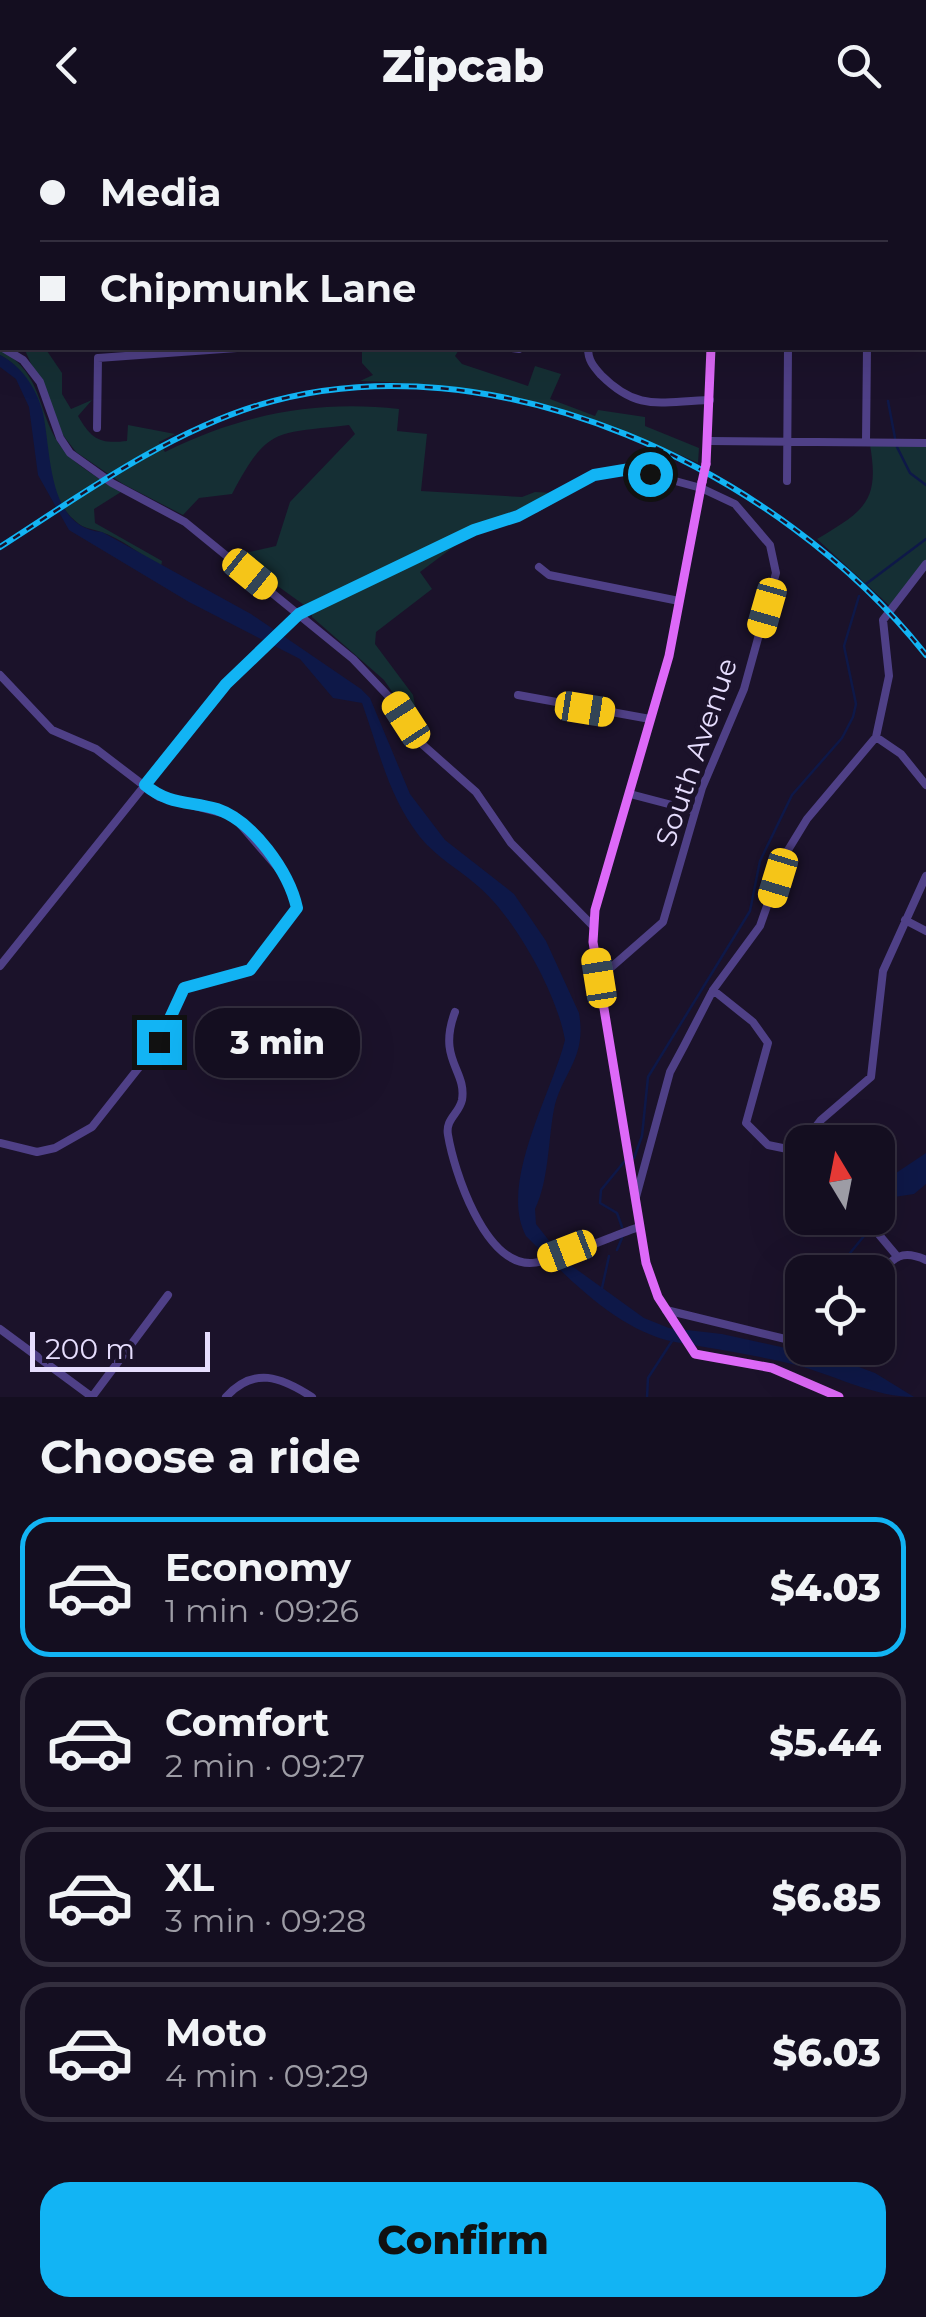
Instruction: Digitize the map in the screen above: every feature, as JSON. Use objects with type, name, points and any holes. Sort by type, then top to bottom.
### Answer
[{"type":"main road","points":[[711,350],[710,440],[679,600],[592,925],[639,1226],[651,1282],[665,1310],[684,1343],[698,1356],[772,1368],[813,1393],[840,1397]]},
{"type":"street","points":[[7,350],[23,360],[40,382],[60,438],[70,453],[112,483],[185,522],[377,682],[422,745],[476,792],[511,844],[592,925]]},
{"type":"street","points":[[97,428],[98,358],[209,350]]},
{"type":"street","points":[[589,350],[594,366],[622,396],[662,404],[710,400]]},
{"type":"street","points":[[787,481],[788,350]]},
{"type":"street","points":[[866,441],[867,350]]},
{"type":"street","points":[[710,440],[926,442]]},
{"type":"street","name":"South Avenue","points":[[0,966],[226,684],[299,614],[474,530],[518,516],[594,475],[630,469],[702,485],[735,504],[759,528],[775,557],[776,573],[735,717],[694,811],[663,922],[599,978]]},
{"type":"street","points":[[635,1201],[670,1072],[713,990],[760,926],[784,854],[807,819],[876,736],[889,676],[884,620],[926,564]]},
{"type":"street","points":[[540,566],[549,575],[679,600]]},
{"type":"street","points":[[0,675],[52,730],[96,748],[174,804],[202,806],[233,816],[284,875],[297,908],[250,970],[184,988],[163,1037],[92,1127],[55,1148],[37,1152],[0,1142]]},
{"type":"street","points":[[518,695],[650,719]]},
{"type":"street","points":[[876,736],[901,754],[926,785]]},
{"type":"street","points":[[630,794],[694,811]]},
{"type":"street","points":[[817,1125],[871,1077],[878,1048],[877,996],[926,876]]},
{"type":"street","points":[[905,920],[926,931]]},
{"type":"street","points":[[713,990],[753,1022],[768,1043],[746,1123],[768,1145],[785,1146]]},
{"type":"street","points":[[455,1012],[446,1036],[462,1098],[447,1133],[462,1191],[505,1254],[525,1263],[542,1261],[639,1226]]},
{"type":"street","points":[[879,1235],[896,1255],[912,1253],[926,1260]]},
{"type":"street","points":[[0,1328],[92,1397],[168,1295]]},
{"type":"street","points":[[665,1310],[785,1339]]},
{"type":"street","points":[[226,1397],[246,1380],[262,1374],[288,1382],[312,1397]]},
{"type":"green space","points":[[1,350],[25,371],[53,434],[68,455],[121,492],[94,509],[95,523],[162,561],[161,567],[116,538],[82,526],[63,506],[53,486],[33,391],[20,371],[0,355]]},
{"type":"green space","points":[[25,350],[46,350],[62,373],[62,394],[71,409],[92,400],[78,416],[103,441],[127,441],[128,425],[175,434],[159,442],[165,452],[222,428],[279,413],[338,407],[399,409],[397,431],[427,434],[421,491],[522,497],[535,492],[554,493],[304,605],[240,559],[245,553],[276,546],[290,502],[355,434],[349,425],[276,437],[255,456],[232,494],[199,498],[183,515],[123,484],[76,452],[63,435]]},
{"type":"green space","points":[[362,350],[459,350],[455,356],[462,364],[528,386],[535,366],[561,374],[550,399],[595,416],[598,410],[645,417],[645,426],[699,448],[698,463],[614,428],[534,403],[451,387],[360,381],[373,375],[362,363]]},
{"type":"green space","points":[[926,443],[926,564],[892,608],[817,539],[847,521],[865,503],[873,480],[870,445]]},
{"type":"green space","points":[[468,536],[420,572],[432,589],[376,632],[375,644],[413,695],[418,721],[412,721],[384,680],[312,617],[312,611]]},
{"type":"shaded area","points":[[0,355],[21,371],[39,401],[54,483],[70,516],[83,527],[102,532],[251,614],[361,689],[370,698],[410,794],[445,840],[514,894],[546,941],[579,1013],[581,1029],[577,1054],[554,1109],[546,1173],[535,1209],[536,1224],[565,1261],[644,1318],[669,1328],[722,1334],[785,1348],[785,1362],[675,1342],[633,1326],[593,1300],[526,1236],[519,1215],[523,1165],[565,1040],[544,979],[520,937],[493,901],[433,851],[409,821],[385,772],[362,703],[333,698],[300,659],[189,602],[69,530],[38,475],[29,407],[16,379],[0,367]]},
{"type":"shaded area","points":[[926,1153],[926,1184],[914,1194],[895,1197],[895,1174]]},
{"type":"shaded area","points":[[796,1365],[853,1365],[914,1397],[869,1390]]},
{"type":"waterway","points":[[888,401],[895,438]]},
{"type":"waterway","points":[[897,447],[910,473],[926,485]]},
{"type":"waterway","points":[[866,584],[926,539]]},
{"type":"waterway","points":[[634,1158],[642,1136],[648,1077],[750,911],[760,861],[792,795],[842,738],[853,717],[856,704],[844,646],[859,596]]},
{"type":"waterway","points":[[622,1227],[617,1213],[600,1203],[601,1190],[624,1162]]},
{"type":"waterway","points":[[848,1255],[865,1235]]},
{"type":"waterway","points":[[617,1250],[622,1238]]},
{"type":"waterway","points":[[602,1288],[609,1256]]},
{"type":"waterway","points":[[647,1397],[648,1378],[672,1341]]},
{"type":"railway","points":[[0,547],[125,467],[225,417],[259,405],[349,388],[442,388],[535,404],[626,434],[713,476],[794,528],[865,589],[926,655]]},
{"type":"route","points":[[159,1042],[184,988],[250,970],[297,908],[293,889],[284,875],[233,816],[202,806],[174,804],[145,785],[226,684],[299,614],[380,579],[474,530],[535,508],[594,475],[619,469],[650,474]]}]
